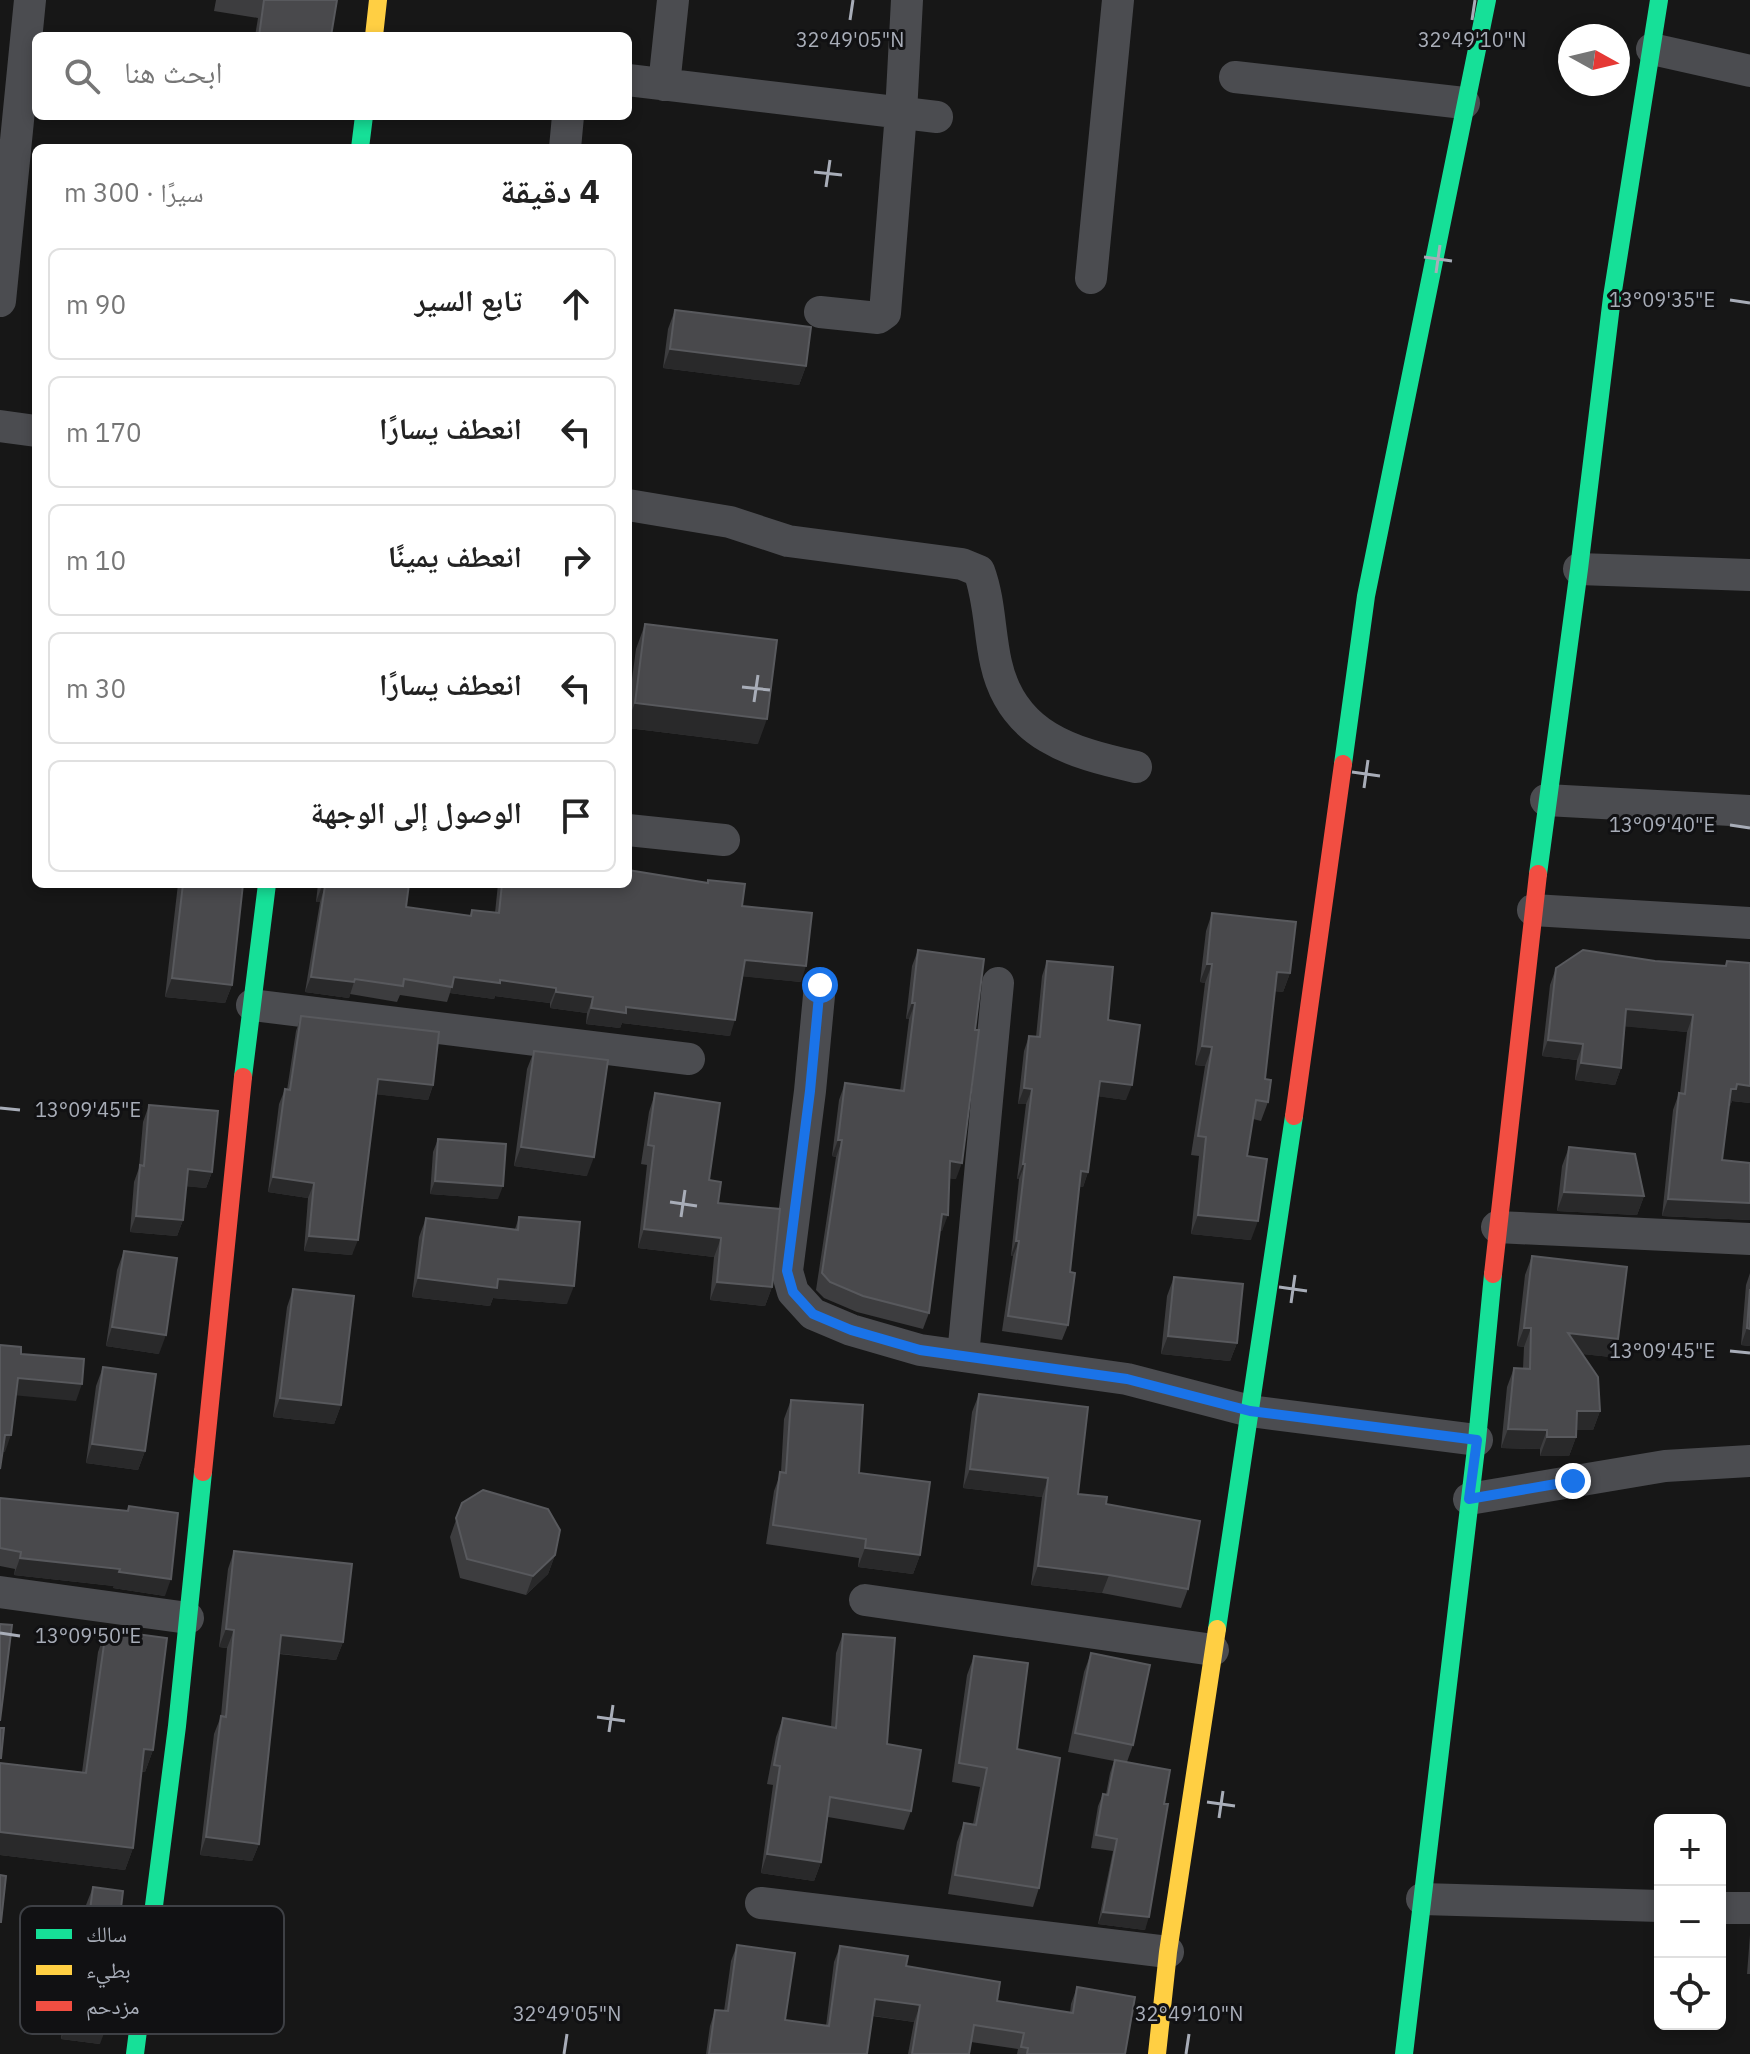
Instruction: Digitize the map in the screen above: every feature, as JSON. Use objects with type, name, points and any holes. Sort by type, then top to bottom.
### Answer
[{"type":"street","points":[[0,301],[30,0]]},
{"type":"street","points":[[374,32],[378,0]]},
{"type":"street","points":[[664,85],[673,0]]},
{"type":"street","points":[[820,312],[878,318],[885,313],[907,0]]},
{"type":"street","points":[[1091,278],[1118,0]]},
{"type":"street","points":[[1157,2054],[1168,1952],[1250,1411],[1366,596],[1487,0]]},
{"type":"street","points":[[1404,2054],[1477,1440],[1497,1227],[1546,800],[1579,569],[1612,297],[1659,0]]},
{"type":"street","points":[[1652,49],[1750,71]]},
{"type":"street","points":[[1235,77],[1464,103]]},
{"type":"street","points":[[632,81],[937,117]]},
{"type":"street","points":[[360,144],[364,120]]},
{"type":"street","points":[[565,144],[568,120]]},
{"type":"street","points":[[0,426],[32,430]]},
{"type":"street","points":[[632,506],[730,522],[788,541],[962,564],[979,571],[986,589],[997,666],[1011,702],[1018,711],[1032,728],[1056,742],[1108,761],[1136,767]]},
{"type":"street","points":[[1579,569],[1750,575]]},
{"type":"street","points":[[1546,800],[1750,811]]},
{"type":"street","points":[[632,830],[724,840]]},
{"type":"street","points":[[153,1906],[188,1618],[267,888]]},
{"type":"street","points":[[1533,910],[1750,923]]},
{"type":"street","points":[[963,1356],[998,983]]},
{"type":"street","points":[[820,985],[787,1271],[793,1292],[813,1314],[851,1330],[920,1350],[1127,1379],[1250,1411],[1477,1440]]},
{"type":"street","points":[[252,1005],[689,1059]]},
{"type":"street","points":[[1497,1227],[1750,1239]]},
{"type":"street","points":[[1469,1499],[1665,1466],[1750,1461]]},
{"type":"street","points":[[0,1592],[188,1618]]},
{"type":"street","points":[[865,1600],[1213,1650]]},
{"type":"street","points":[[1422,1899],[1654,1906]]},
{"type":"street","points":[[761,1903],[1168,1952]]},
{"type":"street","points":[[1726,1908],[1750,1908]]},
{"type":"street","points":[[135,2054],[137,2034]]},
{"type":"building","points":[[264,0],[337,0],[332,32],[260,32]]},
{"type":"building","points":[[675,310],[811,327],[806,366],[670,349]]},
{"type":"building","points":[[645,624],[777,640],[767,719],[635,703]]},
{"type":"building","points":[[632,871],[708,883],[708,880],[745,884],[742,906],[812,913],[806,966],[745,960],[735,1020],[626,1007],[626,1013],[591,1008],[593,997],[500,980],[500,983],[454,977],[452,987],[404,979],[403,986],[311,977],[325,888],[408,888],[406,907],[471,916],[472,910],[499,913],[502,888],[632,888]]},
{"type":"building","points":[[183,888],[243,888],[232,985],[172,978]]},
{"type":"building","points":[[1212,913],[1296,922],[1290,973],[1277,972],[1265,1079],[1271,1080],[1268,1102],[1256,1100],[1247,1156],[1267,1159],[1258,1221],[1198,1215],[1206,1137],[1198,1136],[1212,1047],[1202,1046],[1212,964],[1207,964]]},
{"type":"building","points":[[918,950],[984,959],[975,1030],[979,1030],[962,1163],[950,1161],[948,1215],[942,1214],[929,1313],[863,1296],[830,1282],[822,1273],[842,1140],[838,1140],[845,1083],[904,1091]]},
{"type":"building","points":[[1583,950],[1655,961],[1726,966],[1727,961],[1750,963],[1750,1086],[1737,1084],[1736,1089],[1731,1089],[1722,1160],[1750,1163],[1750,1203],[1668,1199],[1679,1093],[1685,1094],[1693,1015],[1626,1009],[1621,1068],[1581,1063],[1583,1044],[1548,1040],[1556,968]]},
{"type":"building","points":[[1047,961],[1113,967],[1108,1020],[1140,1025],[1132,1085],[1100,1081],[1088,1172],[1081,1171],[1070,1272],[1075,1273],[1068,1325],[1008,1316],[1019,1241],[1016,1241],[1032,1089],[1024,1088],[1029,1036],[1040,1037]]},
{"type":"building","points":[[301,1016],[439,1032],[433,1085],[378,1079],[358,1240],[309,1236],[314,1183],[273,1177],[285,1089],[290,1090]]},
{"type":"building","points":[[534,1051],[608,1060],[594,1157],[521,1147]]},
{"type":"building","points":[[655,1093],[720,1103],[709,1180],[721,1182],[718,1203],[780,1209],[772,1287],[717,1282],[721,1238],[644,1229],[654,1146],[648,1145]]},
{"type":"building","points":[[149,1105],[218,1111],[212,1172],[188,1169],[183,1220],[136,1216]]},
{"type":"building","points":[[438,1139],[506,1144],[503,1186],[435,1181]]},
{"type":"building","points":[[1569,1147],[1635,1154],[1644,1196],[1564,1192]]},
{"type":"building","points":[[519,1217],[580,1222],[574,1286],[498,1279],[497,1288],[418,1278],[426,1218],[518,1230]]},
{"type":"building","points":[[124,1251],[177,1258],[166,1335],[112,1327]]},
{"type":"building","points":[[1532,1256],[1627,1267],[1618,1339],[1568,1333],[1598,1377],[1600,1411],[1577,1411],[1576,1437],[1547,1437],[1547,1430],[1508,1429],[1514,1368],[1530,1369],[1531,1328],[1524,1328]]},
{"type":"building","points":[[1174,1277],[1243,1284],[1237,1343],[1168,1336]]},
{"type":"building","points":[[293,1289],[354,1296],[341,1405],[280,1398]]},
{"type":"building","points":[[1750,1289],[1750,1329],[1747,1328]]},
{"type":"building","points":[[0,1345],[21,1347],[21,1354],[84,1359],[82,1384],[18,1378],[11,1435],[5,1435],[0,1469]]},
{"type":"building","points":[[103,1367],[156,1374],[145,1451],[92,1444]]},
{"type":"building","points":[[979,1394],[1088,1407],[1078,1494],[1107,1497],[1106,1504],[1200,1521],[1188,1589],[1038,1566],[1048,1478],[970,1469]]},
{"type":"building","points":[[791,1400],[863,1405],[859,1473],[930,1482],[920,1555],[865,1548],[866,1539],[773,1525],[780,1472],[786,1473]]},
{"type":"building","points":[[483,1490],[548,1509],[560,1530],[555,1555],[533,1576],[467,1559],[456,1518],[462,1503]]},
{"type":"building","points":[[0,1498],[128,1511],[129,1506],[178,1513],[171,1579],[119,1572],[120,1569],[20,1558],[21,1552],[0,1548]]},
{"type":"building","points":[[234,1551],[352,1564],[343,1642],[281,1635],[259,1844],[206,1837],[221,1716],[226,1717],[234,1630],[226,1629]]},
{"type":"building","points":[[0,1624],[12,1625],[0,1721]]},
{"type":"building","points":[[106,1630],[167,1638],[153,1750],[144,1749],[133,1848],[0,1832],[0,1763],[86,1773]]},
{"type":"building","points":[[843,1634],[895,1638],[887,1744],[921,1750],[911,1811],[830,1797],[821,1862],[767,1854],[780,1766],[774,1765],[783,1718],[836,1728]]},
{"type":"building","points":[[1091,1653],[1150,1665],[1133,1745],[1075,1733]]},
{"type":"building","points":[[974,1656],[1028,1663],[1017,1749],[1060,1758],[1039,1888],[955,1875],[964,1823],[976,1825],[987,1768],[959,1763]]},
{"type":"building","points":[[0,1728],[4,1728],[1,1758],[0,1758]]},
{"type":"building","points":[[1115,1760],[1170,1770],[1164,1804],[1168,1804],[1149,1917],[1103,1912],[1117,1839],[1096,1835],[1103,1794],[1108,1795]]},
{"type":"building","points":[[0,1875],[6,1876],[1,1922],[0,1922]]},
{"type":"building","points":[[93,1887],[123,1891],[121,1906],[91,1906]]},
{"type":"building","points":[[737,1945],[795,1953],[785,2020],[829,2026],[840,1946],[908,1956],[906,1966],[1000,1982],[997,2001],[1073,2013],[1077,1987],[1135,1997],[1125,2054],[1027,2054],[1028,2048],[1021,2047],[1024,2033],[974,2025],[969,2054],[912,2054],[920,2005],[875,1999],[867,2054],[709,2054],[715,2010],[728,2011]]},
{"type":"traffic: fast","points":[[1343,764],[1366,596],[1487,0]]},
{"type":"traffic: fast","points":[[1538,874],[1612,297],[1659,0]]},
{"type":"traffic: fast","points":[[360,144],[364,120]]},
{"type":"traffic: fast","points":[[243,1077],[267,888]]},
{"type":"traffic: fast","points":[[1217,1629],[1294,1116]]},
{"type":"traffic: fast","points":[[1404,2054],[1477,1440],[1493,1274]]},
{"type":"traffic: fast","points":[[154,1906],[177,1726],[203,1472]]},
{"type":"traffic: fast","points":[[135,2054],[138,2034]]},
{"type":"traffic: slow","points":[[374,32],[378,0]]},
{"type":"traffic: slow","points":[[1157,2054],[1168,1952],[1217,1629]]},
{"type":"traffic: jam","points":[[1294,1116],[1343,764]]},
{"type":"traffic: jam","points":[[1493,1274],[1538,874]]},
{"type":"traffic: jam","points":[[203,1472],[243,1077]]},
{"type":"route","points":[[820,985],[787,1271],[793,1292],[813,1314],[851,1330],[920,1350],[1127,1379],[1250,1411],[1477,1440],[1469,1499],[1573,1481]]}]
